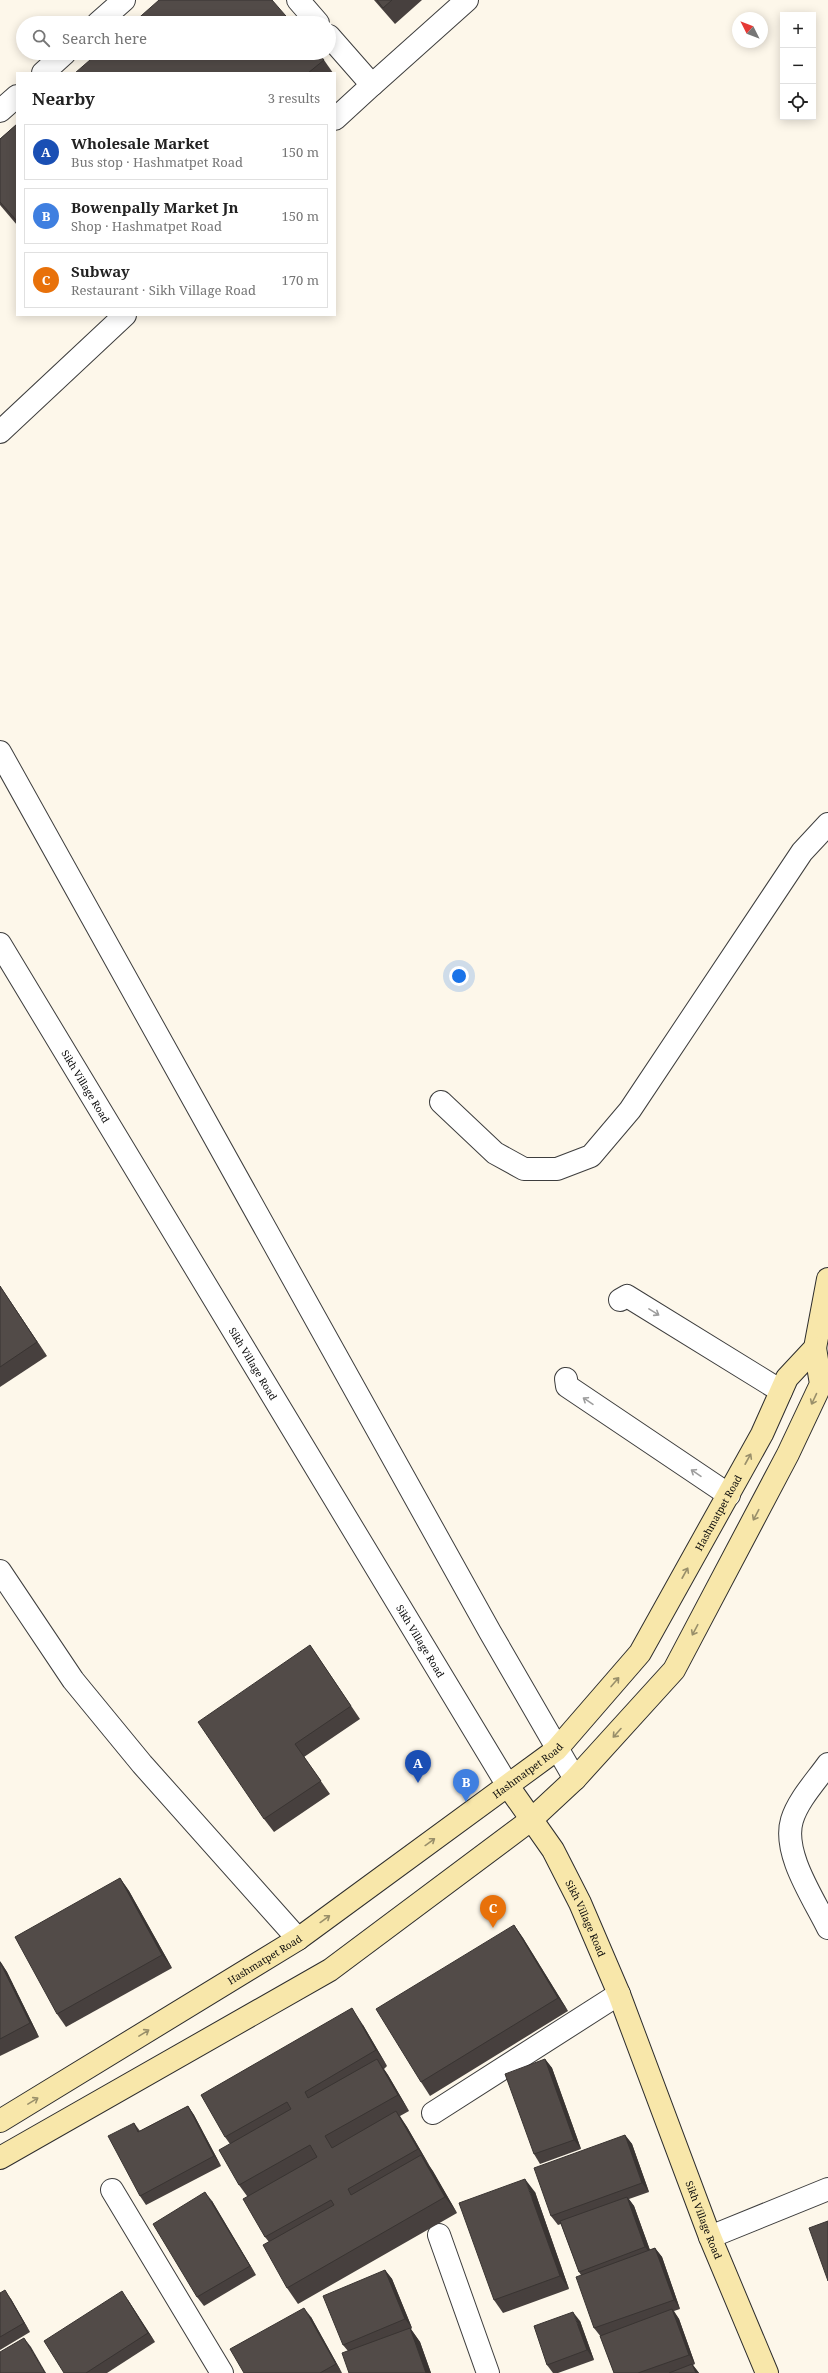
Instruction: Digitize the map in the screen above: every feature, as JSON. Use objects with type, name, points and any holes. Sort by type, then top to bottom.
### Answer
[{"type":"main road","points":[[0,2158],[330,1970],[532,1819],[575,1779],[674,1670],[788,1454],[821,1384],[815,1348],[828,1279]]},
{"type":"main road","name":"Hashmatpet Road","points":[[0,2121],[298,1939],[556,1750],[640,1653],[762,1434],[787,1378],[815,1348]]},
{"type":"main road","name":"Sikh Village Road","points":[[508,1786],[553,1850],[580,1903],[619,1994],[710,2237],[767,2373]]},
{"type":"street","points":[[106,16],[124,0]]},
{"type":"street","points":[[298,0],[312,16]]},
{"type":"street","points":[[336,118],[467,0]]},
{"type":"street","points":[[336,44],[372,85]]},
{"type":"street","points":[[44,72],[57,60]]},
{"type":"street","points":[[0,111],[16,97]]},
{"type":"street","points":[[0,432],[124,316]]},
{"type":"street","points":[[0,752],[556,1750],[575,1779]]},
{"type":"street","points":[[441,1102],[495,1153],[524,1169],[558,1169],[591,1156],[630,1110],[802,852],[828,824]]},
{"type":"street","name":"Sikh Village Road","points":[[0,944],[508,1786]]},
{"type":"street","points":[[620,1300],[627,1296],[781,1392]]},
{"type":"street","points":[[566,1379],[567,1386],[729,1495]]},
{"type":"street","points":[[0,1571],[73,1680],[142,1764],[298,1939]]},
{"type":"street","points":[[828,1764],[801,1803],[792,1820],[789,1837],[794,1858],[828,1928]]},
{"type":"street","points":[[433,2113],[619,1994]]},
{"type":"street","points":[[710,2237],[828,2188]]},
{"type":"street","points":[[112,2190],[222,2373]]},
{"type":"street","points":[[439,2235],[488,2373]]},
{"type":"building","points":[[159,0],[272,0],[286,16],[141,16]]},
{"type":"building","points":[[377,0],[392,0],[383,8]]},
{"type":"building","points":[[90,60],[324,60],[309,72],[76,72]]},
{"type":"building","points":[[16,125],[16,220],[0,202],[0,139]]},
{"type":"building","points":[[0,1286],[37,1342],[0,1367]]},
{"type":"building","points":[[310,1645],[351,1706],[295,1744],[321,1781],[264,1819],[198,1722]]},
{"type":"building","points":[[120,1878],[162,1955],[57,2014],[15,1937]]},
{"type":"building","points":[[514,1925],[558,1998],[421,2082],[376,2009]]},
{"type":"building","points":[[0,1962],[30,2023],[0,2039]]},
{"type":"building","points":[[352,2008],[376,2050],[305,2092],[308,2098],[377,2059],[398,2095],[325,2136],[332,2148],[396,2111],[418,2149],[348,2189],[351,2195],[421,2155],[445,2197],[287,2288],[263,2245],[334,2205],[331,2200],[265,2237],[243,2199],[317,2157],[310,2145],[239,2185],[219,2150],[291,2109],[287,2102],[225,2137],[201,2095]]},
{"type":"building","points":[[545,2059],[574,2140],[534,2154],[505,2074]]},
{"type":"building","points":[[188,2106],[214,2156],[140,2196],[108,2136],[134,2123],[138,2132]]},
{"type":"building","points":[[625,2135],[642,2183],[551,2216],[534,2168]]},
{"type":"building","points":[[525,2179],[560,2276],[494,2300],[459,2203]]},
{"type":"building","points":[[205,2192],[250,2266],[197,2297],[153,2224]]},
{"type":"building","points":[[627,2197],[645,2247],[579,2272],[560,2221]]},
{"type":"building","points":[[828,2221],[828,2281],[809,2228]]},
{"type":"building","points":[[655,2248],[674,2300],[594,2328],[576,2277]]},
{"type":"building","points":[[385,2270],[405,2319],[343,2345],[323,2296]]},
{"type":"building","points":[[5,2290],[24,2323],[0,2337],[0,2293]]},
{"type":"building","points":[[122,2291],[148,2333],[86,2373],[64,2373],[44,2341]]},
{"type":"building","points":[[304,2308],[336,2364],[320,2373],[244,2373],[230,2349]]},
{"type":"building","points":[[672,2309],[689,2355],[638,2373],[614,2373],[600,2336]]},
{"type":"building","points":[[573,2312],[587,2350],[547,2365],[534,2326]]},
{"type":"building","points":[[410,2328],[426,2373],[349,2373],[342,2353]]},
{"type":"building","points":[[24,2338],[45,2373],[0,2373],[0,2352]]},
{"type":"building","points":[[692,2364],[696,2373],[669,2373]]},
{"type":"place","name":"Wholesale Market","points":[[418,1783]]},
{"type":"place","name":"Bowenpally Market Jn","points":[[466,1802]]},
{"type":"place","name":"Subway","points":[[493,1928]]}]
